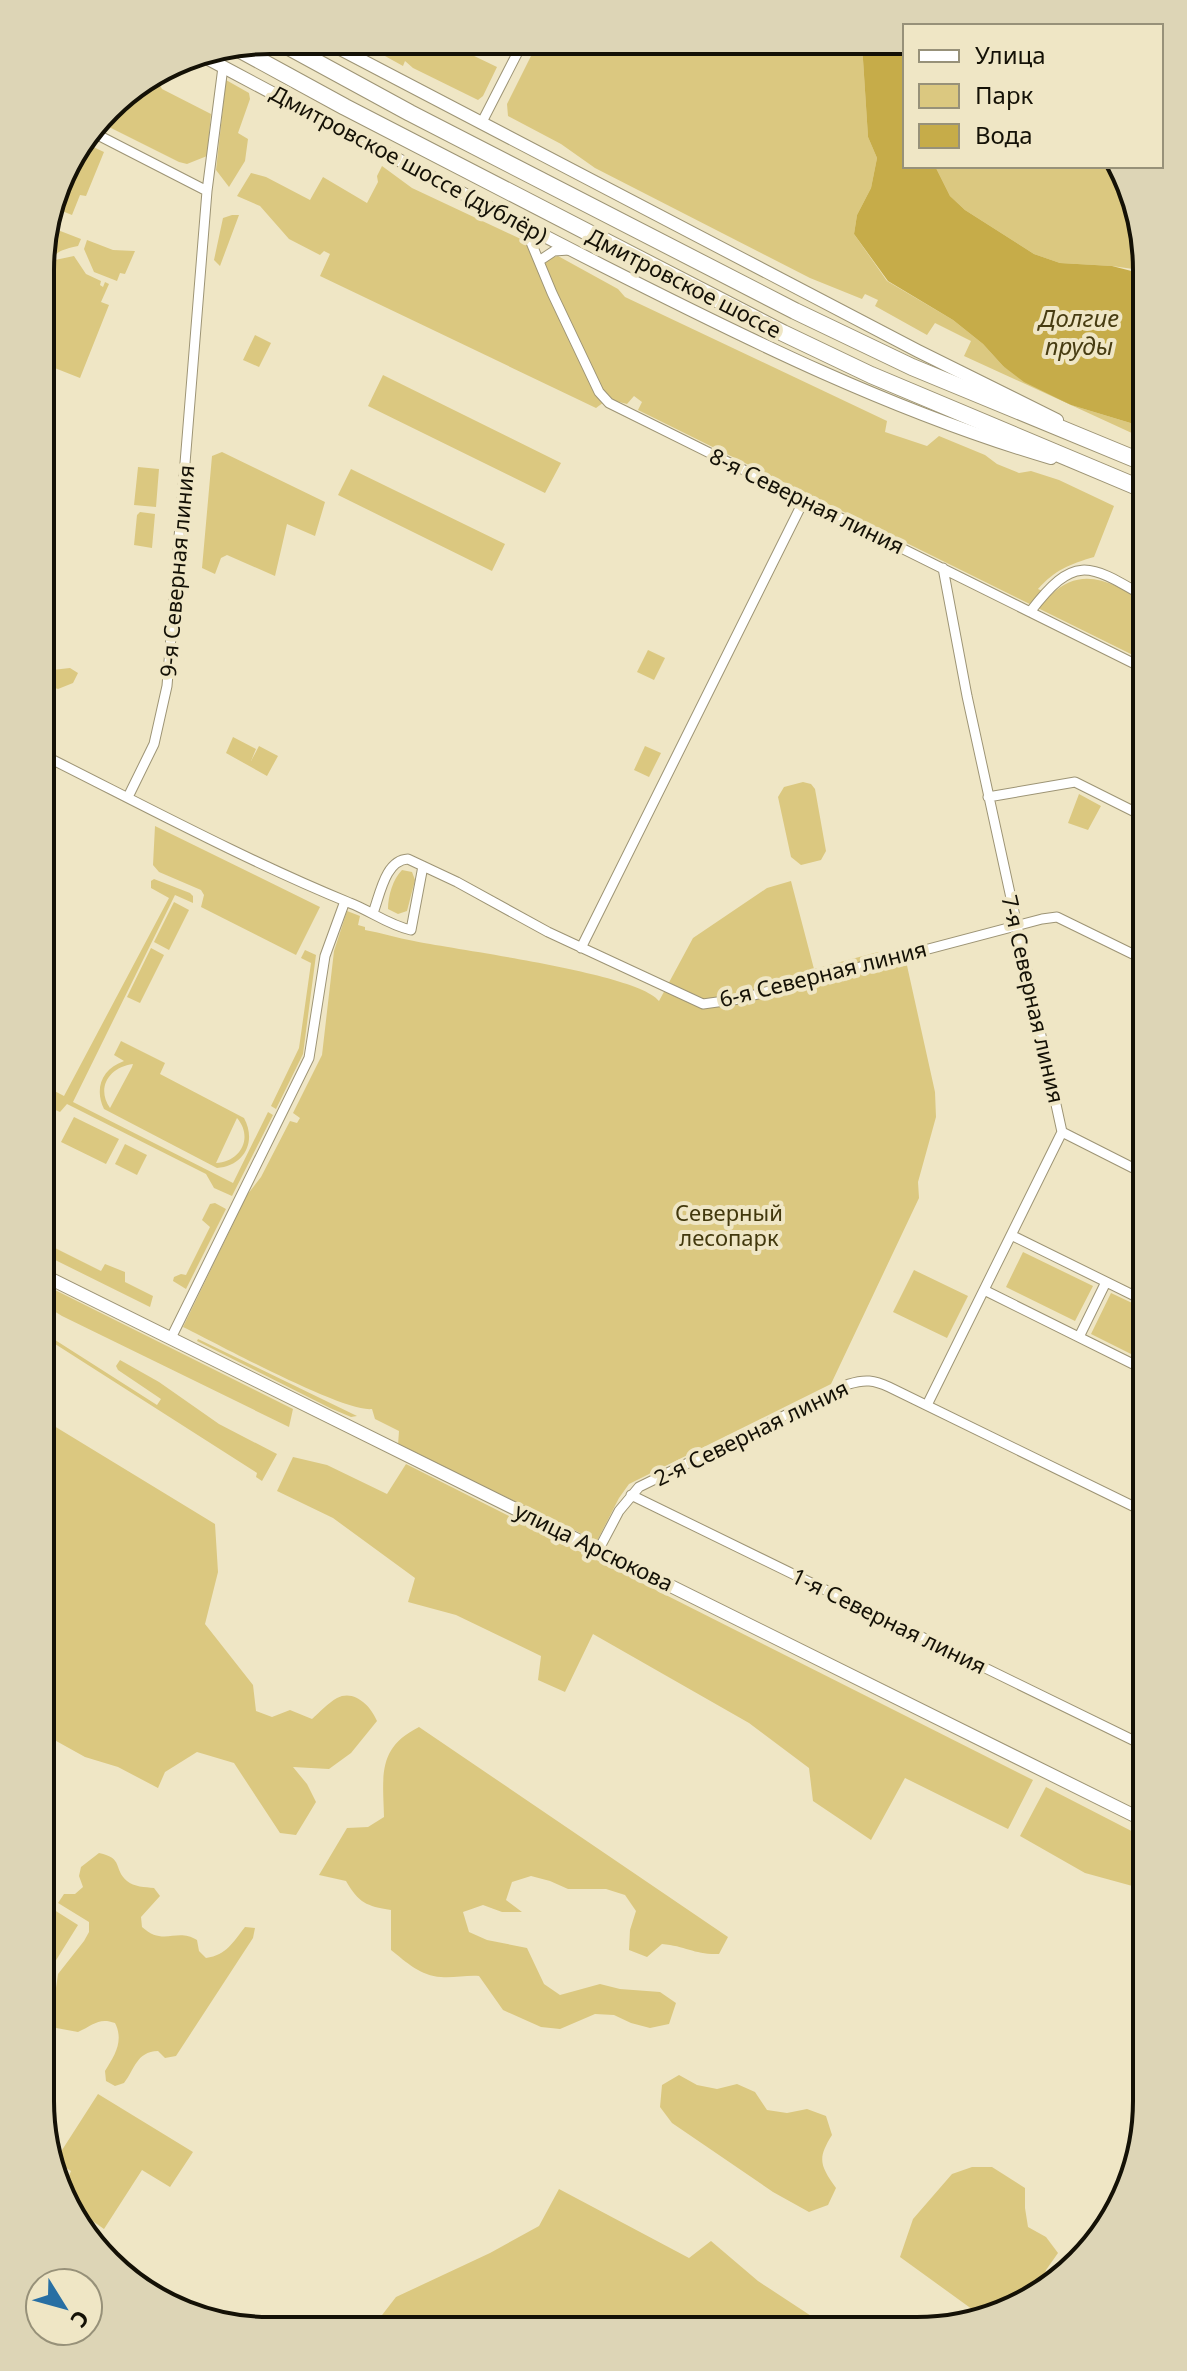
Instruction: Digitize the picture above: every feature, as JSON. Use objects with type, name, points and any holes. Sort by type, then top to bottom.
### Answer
[{"type":"highway","name":"Дмитровское шоссе","points":[[302,54],[699,263],[880,353],[1133,458]]},
{"type":"highway","name":"Дмитровское шоссе","points":[[250,55],[398,135],[783,333],[871,375],[1133,485]]},
{"type":"street","points":[[350,54],[1116,451]]},
{"type":"street","points":[[482,122],[517,54]]},
{"type":"street","name":"Дмитровское шоссе (дублёр)","points":[[213,61],[738,335],[819,372],[1004,444],[1107,474]]},
{"type":"street","name":"9-я Северная линия","points":[[128,797],[154,744],[167,686],[207,191],[223,67]]},
{"type":"street","points":[[100,138],[207,191]]},
{"type":"street","name":"8-я Северная линия","points":[[513,219],[530,240],[599,392],[609,403],[1133,663]]},
{"type":"street","points":[[539,261],[554,251],[574,251]]},
{"type":"street","points":[[581,948],[804,500]]},
{"type":"street","name":"7-я Северная линия","points":[[927,1405],[1062,1132],[988,797],[943,568]]},
{"type":"street","points":[[1030,612],[1056,580],[1080,570],[1102,571],[1133,590]]},
{"type":"street","points":[[54,760],[373,913],[394,926],[411,930],[423,866],[405,859],[396,862],[391,867],[373,913]]},
{"type":"street","points":[[988,797],[1075,782],[1133,811]]},
{"type":"street","name":"6-я Северная линия","points":[[423,866],[581,948],[703,1004],[739,999],[1057,917],[1133,954]]},
{"type":"street","points":[[171,1338],[309,1058],[325,956],[345,901]]},
{"type":"street","points":[[1062,1132],[1133,1168]]},
{"type":"street","points":[[1011,1235],[1133,1295]]},
{"type":"street","name":"улица Арсюкова","points":[[54,1280],[1133,1815]]},
{"type":"street","points":[[1079,1337],[1106,1282]]},
{"type":"street","points":[[984,1290],[1133,1364]]},
{"type":"street","name":"2-я Северная линия","points":[[599,1549],[619,1511],[639,1487],[849,1384],[875,1380],[1133,1506]]},
{"type":"street","name":"1-я Северная линия","points":[[631,1495],[1133,1740]]},
{"type":"green space","points":[[381,54],[470,54],[497,67],[478,100],[413,68],[405,61],[403,66]]},
{"type":"green space","points":[[532,54],[863,54],[868,137],[877,158],[871,188],[857,215],[854,234],[887,281],[953,320],[983,344],[1003,366],[1071,405],[1133,424],[1133,434],[964,356],[971,341],[935,323],[927,335],[875,306],[878,300],[865,294],[862,299],[810,278],[595,168],[561,144],[508,116],[507,104]]},
{"type":"green space","points":[[226,80],[249,93],[250,99],[238,133],[248,139],[245,161],[229,187],[216,170]]},
{"type":"green space","points":[[159,84],[162,89],[211,114],[207,156],[187,164],[109,127]]},
{"type":"green space","points":[[93,147],[104,152],[86,196],[80,195],[72,215],[62,211],[76,174]]},
{"type":"green space","points":[[382,166],[412,188],[523,240],[537,262],[558,256],[618,289],[625,297],[887,421],[885,432],[927,446],[939,436],[1019,473],[1031,471],[1059,480],[1114,506],[1094,557],[1063,568],[1038,589],[1051,595],[1074,580],[1086,579],[1110,584],[1133,595],[1133,655],[638,410],[642,402],[634,396],[627,404],[608,399],[596,408],[320,276],[330,254],[324,251],[320,255],[289,239],[260,206],[237,196],[251,173],[266,177],[310,200],[323,177],[367,203],[378,182],[377,176]]},
{"type":"green space","points":[[936,168],[1108,168],[1122,200],[1129,228],[1133,269],[1060,263],[1034,254],[965,210],[950,196]]},
{"type":"green space","points":[[239,215],[220,266],[214,260],[223,218]]},
{"type":"green space","points":[[58,230],[81,239],[78,246],[56,254]]},
{"type":"green space","points":[[87,240],[113,250],[135,251],[125,274],[120,273],[117,281],[94,272],[84,249]]},
{"type":"green space","points":[[74,256],[86,274],[101,281],[103,287],[105,282],[109,284],[101,302],[109,305],[80,378],[54,368],[55,260]]},
{"type":"green space","points":[[255,335],[271,343],[259,367],[243,360]]},
{"type":"green space","points":[[383,375],[561,463],[545,493],[368,406]]},
{"type":"green space","points":[[222,452],[325,502],[315,536],[287,524],[275,576],[227,555],[221,558],[215,574],[202,568],[212,456]]},
{"type":"green space","points":[[138,467],[159,469],[156,507],[134,505]]},
{"type":"green space","points":[[351,469],[505,544],[492,571],[338,495]]},
{"type":"green space","points":[[140,512],[155,514],[152,548],[134,545],[137,515]]},
{"type":"green space","points":[[648,650],[665,658],[654,680],[637,672]]},
{"type":"green space","points":[[70,668],[78,673],[73,683],[58,689],[54,688],[54,670]]},
{"type":"green space","points":[[233,737],[256,749],[251,761],[259,746],[278,756],[267,776],[226,753]]},
{"type":"green space","points":[[645,746],[661,753],[649,777],[634,770]]},
{"type":"green space","points":[[803,782],[815,789],[826,851],[821,860],[801,865],[791,857],[778,797],[784,787]]},
{"type":"green space","points":[[1079,794],[1101,806],[1088,830],[1068,823]]},
{"type":"green space","points":[[155,826],[320,907],[296,955],[201,907],[204,895],[201,890],[159,872],[153,865]]},
{"type":"green space","points":[[402,870],[412,872],[415,880],[407,911],[398,914],[388,909],[388,904],[394,883]]},
{"type":"green space","points":[[154,879],[190,893],[193,903],[175,895],[73,1102],[233,1183],[268,1112],[273,1115],[232,1196],[214,1188],[206,1174],[67,1104],[60,1112],[54,1109],[54,1091],[64,1096],[169,898],[151,888]]},
{"type":"green space","name":"Северный лесопарк","points":[[791,881],[814,969],[878,952],[882,966],[906,961],[935,1092],[936,1117],[918,1182],[919,1198],[831,1384],[629,1484],[597,1541],[398,1445],[399,1431],[375,1419],[372,1409],[357,1407],[309,1389],[183,1327],[247,1195],[261,1177],[290,1121],[297,1123],[300,1118],[293,1113],[322,1055],[334,951],[347,911],[360,916],[358,925],[365,927],[365,930],[583,972],[618,981],[644,991],[659,1001],[693,938],[767,888]]},
{"type":"green space","points":[[174,902],[189,910],[169,950],[154,942]]},
{"type":"green space","points":[[151,948],[164,955],[140,1003],[127,997]]},
{"type":"green space","points":[[305,950],[316,955],[303,1054],[276,1109],[271,1106],[299,1048],[311,963],[301,958]]},
{"type":"green space","points":[[121,1041],[165,1063],[160,1074],[244,1118],[249,1136],[241,1158],[217,1168],[104,1109],[100,1094],[102,1080],[110,1069],[124,1061],[114,1055]],"holes":[[[133,1064],[132,1067],[110,1108],[104,1093],[107,1080],[117,1069]],[[237,1118],[244,1133],[242,1148],[232,1158],[216,1163]]]},
{"type":"green space","points":[[74,1117],[119,1139],[106,1164],[61,1142]]},
{"type":"green space","points":[[125,1144],[147,1155],[137,1175],[115,1164]]},
{"type":"green space","points":[[215,1203],[226,1209],[186,1289],[173,1281],[174,1277],[186,1275],[210,1227],[202,1220],[210,1204]]},
{"type":"green space","points":[[54,1248],[101,1271],[105,1264],[125,1272],[125,1282],[153,1296],[150,1307],[54,1259]]},
{"type":"green space","points":[[1023,1252],[1093,1286],[1075,1321],[1006,1287]]},
{"type":"green space","points":[[914,1270],[968,1296],[947,1338],[893,1312]]},
{"type":"green space","points":[[54,1290],[293,1409],[289,1427],[54,1311]]},
{"type":"green space","points":[[1111,1293],[1133,1303],[1133,1355],[1091,1334]]},
{"type":"green space","points":[[54,1339],[157,1405],[161,1399],[118,1370],[116,1366],[120,1360],[159,1382],[219,1424],[277,1454],[262,1481],[256,1477],[257,1473],[54,1343]]},
{"type":"green space","points":[[198,1339],[357,1416],[351,1417],[330,1408]]},
{"type":"green space","points":[[54,1426],[215,1524],[218,1572],[205,1624],[253,1685],[256,1711],[272,1717],[290,1710],[312,1719],[334,1700],[350,1696],[361,1700],[377,1721],[351,1753],[329,1769],[293,1767],[316,1802],[296,1835],[280,1833],[234,1763],[197,1752],[165,1772],[158,1788],[118,1767],[85,1757],[54,1740]]},
{"type":"green space","points":[[293,1457],[327,1465],[387,1494],[406,1464],[1033,1780],[1008,1829],[905,1778],[871,1840],[813,1801],[809,1768],[749,1723],[593,1634],[565,1692],[538,1680],[541,1656],[456,1615],[408,1602],[415,1578],[333,1518],[277,1491]]},
{"type":"green space","points":[[419,1727],[728,1937],[719,1954],[662,1944],[647,1957],[629,1950],[630,1930],[636,1911],[625,1895],[606,1889],[568,1889],[531,1876],[512,1882],[506,1900],[522,1912],[502,1912],[483,1905],[463,1912],[469,1932],[487,1940],[527,1948],[544,1984],[560,1995],[600,1984],[660,1992],[676,2003],[669,2024],[650,2028],[614,2015],[595,2014],[560,2029],[541,2027],[503,2010],[479,1976],[434,1976],[408,1964],[391,1950],[391,1910],[364,1902],[346,1881],[319,1875],[347,1828],[368,1827],[384,1817],[385,1764],[396,1744]]},
{"type":"green space","points":[[1046,1787],[1133,1832],[1133,1886],[1085,1873],[1020,1836]]},
{"type":"green space","points":[[99,1853],[107,1855],[130,1883],[154,1888],[160,1896],[141,1917],[142,1927],[157,1936],[183,1935],[197,1940],[199,1951],[206,1958],[224,1951],[245,1927],[255,1928],[253,1938],[176,2056],[165,2058],[158,2051],[145,2054],[124,2083],[115,2086],[106,2081],[105,2071],[118,2042],[115,2023],[100,2021],[78,2032],[54,2028],[58,1974],[89,1932],[89,1922],[58,1903],[64,1894],[75,1894],[83,1887],[79,1876],[81,1867]]},
{"type":"green space","points":[[54,1910],[78,1925],[54,1964]]},
{"type":"green space","points":[[679,2075],[697,2085],[717,2089],[737,2084],[755,2092],[767,2110],[787,2113],[807,2109],[826,2116],[832,2135],[822,2162],[836,2188],[828,2205],[809,2212],[773,2192],[672,2123],[660,2107],[662,2085]]},
{"type":"green space","points":[[98,2094],[193,2152],[170,2187],[142,2170],[104,2229],[88,2218],[76,2197],[68,2178],[71,2171],[64,2167],[60,2153]]},
{"type":"green space","points":[[972,2167],[992,2167],[1025,2188],[1028,2227],[1046,2237],[1058,2253],[1045,2275],[1025,2288],[973,2310],[900,2257],[913,2219],[952,2174]]},
{"type":"green space","points":[[559,2189],[689,2258],[711,2241],[758,2281],[813,2317],[381,2317],[396,2297],[539,2226]]},
{"type":"water","name":"Долгие пруды","points":[[863,54],[903,54],[903,168],[936,168],[950,196],[965,210],[1034,254],[1060,263],[1112,266],[1133,271],[1133,424],[1071,405],[1024,382],[953,320],[888,281],[854,234],[857,215],[871,188],[877,158],[868,137]]}]
